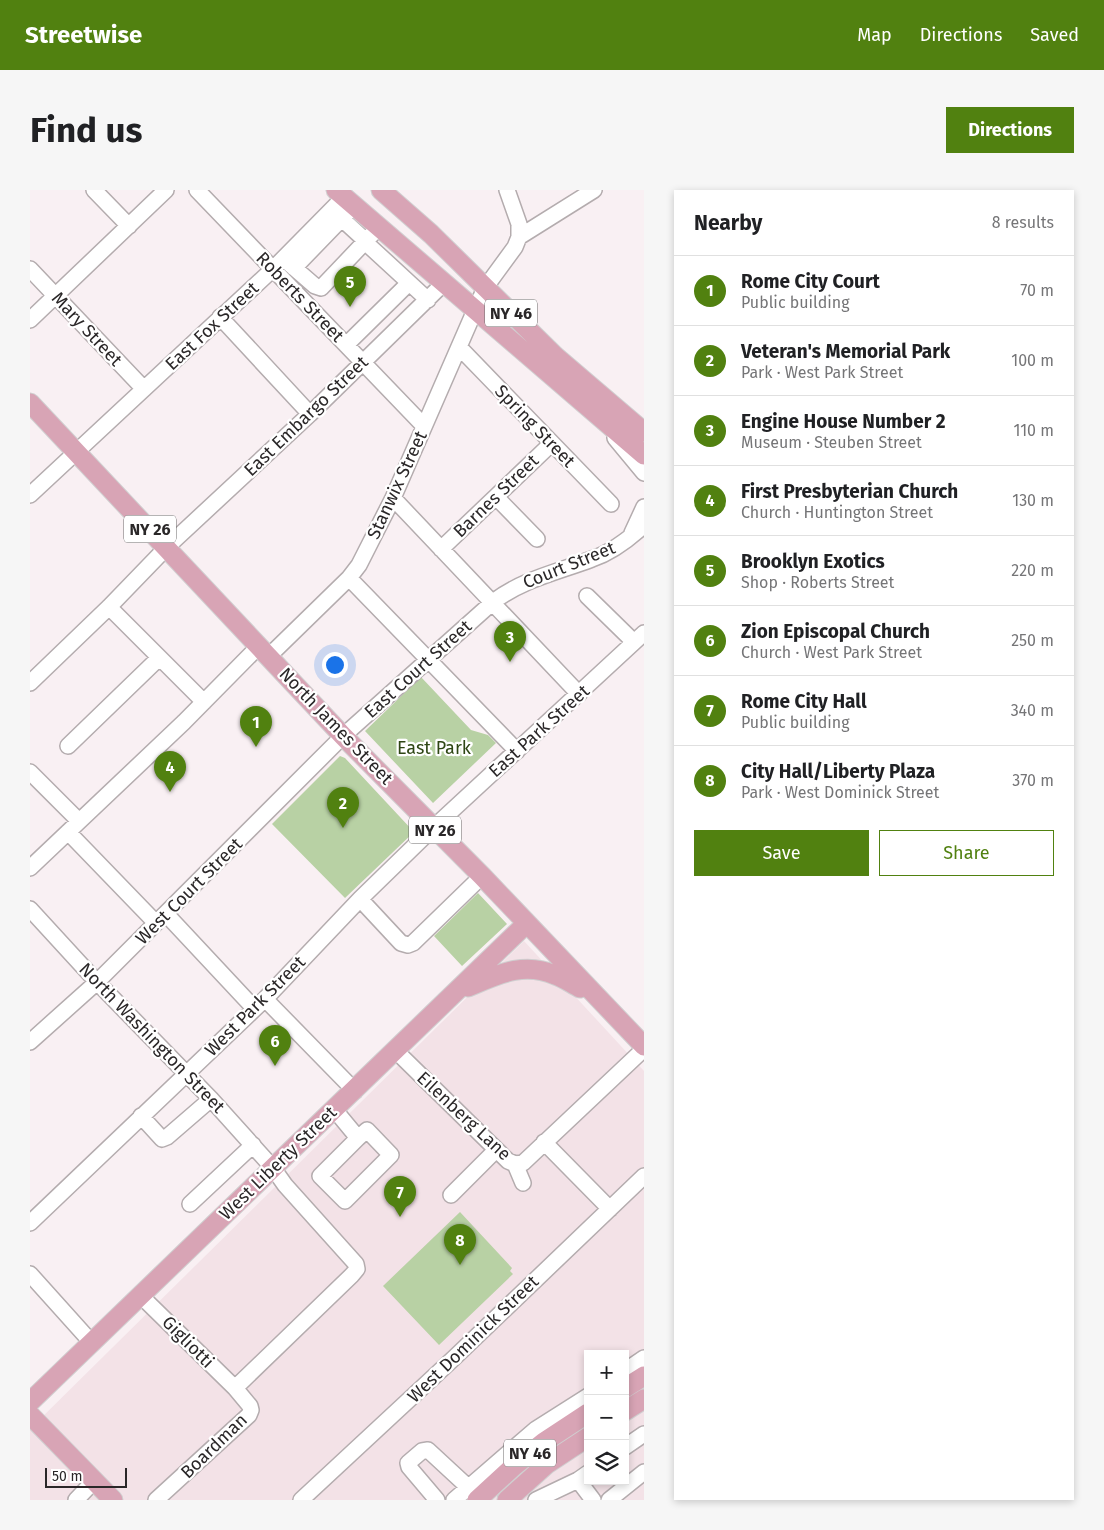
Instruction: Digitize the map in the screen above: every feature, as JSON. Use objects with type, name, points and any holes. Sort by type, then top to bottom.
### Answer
[{"type":"main road","name":"NY 46","points":[[381,190],[431,234],[555,356],[644,432]]},
{"type":"main road","name":"NY 46","points":[[340,208],[370,236],[399,245],[644,455]]},
{"type":"main road","name":"North James Street","points":[[30,403],[344,736],[482,876],[644,1048]]},
{"type":"main road","name":"West Liberty Street","points":[[30,1402],[526,924]]},
{"type":"main road","points":[[457,992],[514,969],[532,969],[554,974],[580,988],[603,1004]]},
{"type":"main road","points":[[629,1385],[644,1376]]},
{"type":"main road","points":[[629,1408],[644,1399]]},
{"type":"main road","points":[[30,1415],[113,1500]]},
{"type":"main road","name":"NY 46","points":[[473,1494],[514,1466],[544,1442],[584,1416]]},
{"type":"main road","name":"NY 46","points":[[507,1500],[547,1464],[584,1439]]},
{"type":"street","points":[[94,190],[128,226]]},
{"type":"street","points":[[30,320],[166,190]]},
{"type":"street","name":"Roberts Street","points":[[197,190],[284,265],[346,344],[424,426]]},
{"type":"street","points":[[507,190],[519,224],[519,237]]},
{"type":"street","points":[[519,237],[594,190]]},
{"type":"street","name":"East Fox Street","points":[[30,495],[220,317],[284,265],[340,208]]},
{"type":"street","points":[[284,265],[314,286],[321,288],[370,236],[385,260],[428,300]]},
{"type":"street","name":"Stanwix Street","points":[[30,868],[204,702],[349,578],[358,565],[393,498],[475,310],[486,288],[515,247],[519,237]]},
{"type":"street","points":[[385,260],[399,245]]},
{"type":"street","name":"Mary Street","points":[[30,269],[144,389]]},
{"type":"street","points":[[346,344],[409,283]]},
{"type":"street","name":"East Embargo Street","points":[[30,683],[109,607],[167,547],[310,414],[444,283]]},
{"type":"street","points":[[220,317],[310,414]]},
{"type":"street","points":[[364,326],[382,344]]},
{"type":"street","name":"Spring Street","points":[[459,347],[611,504]]},
{"type":"street","points":[[597,416],[644,474]]},
{"type":"street","name":"Barnes Street","points":[[441,549],[551,444]]},
{"type":"street","points":[[496,497],[537,539]]},
{"type":"street","points":[[393,498],[579,694]]},
{"type":"street","points":[[631,537],[644,507]]},
{"type":"street","name":"Court Street","points":[[493,602],[520,584],[593,559],[631,537],[644,525]]},
{"type":"street","points":[[349,578],[517,751]]},
{"type":"street","points":[[587,596],[639,638]]},
{"type":"street","name":"East Court Street","points":[[344,736],[428,658],[493,602]]},
{"type":"street","points":[[109,607],[204,702]]},
{"type":"street","name":"East Park Street","points":[[433,828],[639,638]]},
{"type":"street","points":[[68,746],[159,658]]},
{"type":"street","name":"West Court Street","points":[[30,1042],[161,919],[344,736]]},
{"type":"street","points":[[30,772],[74,826],[161,919],[259,1003],[354,1091]]},
{"type":"street","name":"West Park Street","points":[[30,1223],[186,1075],[433,828]]},
{"type":"street","points":[[360,899],[401,943],[408,945],[413,943],[482,876]]},
{"type":"street","name":"North Washington Street","points":[[30,909],[96,982],[211,1099],[356,1264],[357,1269],[235,1388]]},
{"type":"street","name":"Eilenberg Lane","points":[[396,1051],[496,1150],[508,1161],[515,1164],[523,1163],[644,1048]]},
{"type":"street","points":[[141,1116],[157,1135],[162,1138],[167,1137],[211,1099]]},
{"type":"street","points":[[334,1110],[358,1138]]},
{"type":"street","points":[[367,1130],[391,1155],[345,1201],[320,1176],[358,1138],[367,1130]]},
{"type":"street","points":[[544,1142],[610,1209]]},
{"type":"street","points":[[190,1204],[253,1145]]},
{"type":"street","points":[[451,1194],[496,1150]]},
{"type":"street","points":[[515,1164],[523,1183]]},
{"type":"street","name":"West Dominick Street","points":[[301,1500],[446,1366],[644,1176]]},
{"type":"street","points":[[30,1274],[92,1343]]},
{"type":"street","name":"Gigliotti","points":[[141,1296],[235,1388]]},
{"type":"street","points":[[629,1368],[644,1358]]},
{"type":"street","name":"Boardman","points":[[156,1500],[249,1415],[250,1406],[235,1388]]},
{"type":"street","points":[[454,1500],[473,1494],[536,1429],[584,1399]]},
{"type":"street","points":[[629,1444],[644,1434]]},
{"type":"street","points":[[437,1500],[409,1467],[408,1463],[422,1451],[428,1450],[473,1494]]},
{"type":"street","points":[[609,1500],[644,1472]]},
{"type":"street","points":[[536,1500],[583,1477],[593,1500]]},
{"type":"street","points":[[76,1500],[94,1481]]},
{"type":"shaded area","points":[[524,941],[644,1071],[644,1500],[30,1500],[30,1429]]},
{"type":"green space","name":"East Park","points":[[421,677],[471,730],[488,735],[496,743],[433,803],[365,731]]},
{"type":"green space","points":[[340,756],[345,758],[414,832],[345,898],[272,824]]},
{"type":"green space","points":[[478,893],[507,924],[462,966],[434,936]]},
{"type":"green space","points":[[460,1212],[512,1268],[510,1271],[513,1274],[439,1345],[383,1286]]},
{"type":"place","name":"Brooklyn Exotics","points":[[350,307]]},
{"type":"place","name":"Engine House Number 2","points":[[510,662]]},
{"type":"place","name":"Rome City Court","points":[[256,747]]},
{"type":"place","name":"First Presbyterian Church","points":[[170,792]]},
{"type":"place","name":"Veteran's Memorial Park","points":[[343,828]]},
{"type":"place","name":"Zion Episcopal Church","points":[[275,1066]]},
{"type":"place","name":"Rome City Hall","points":[[400,1217]]},
{"type":"place","name":"City Hall/Liberty Plaza","points":[[460,1265]]}]
